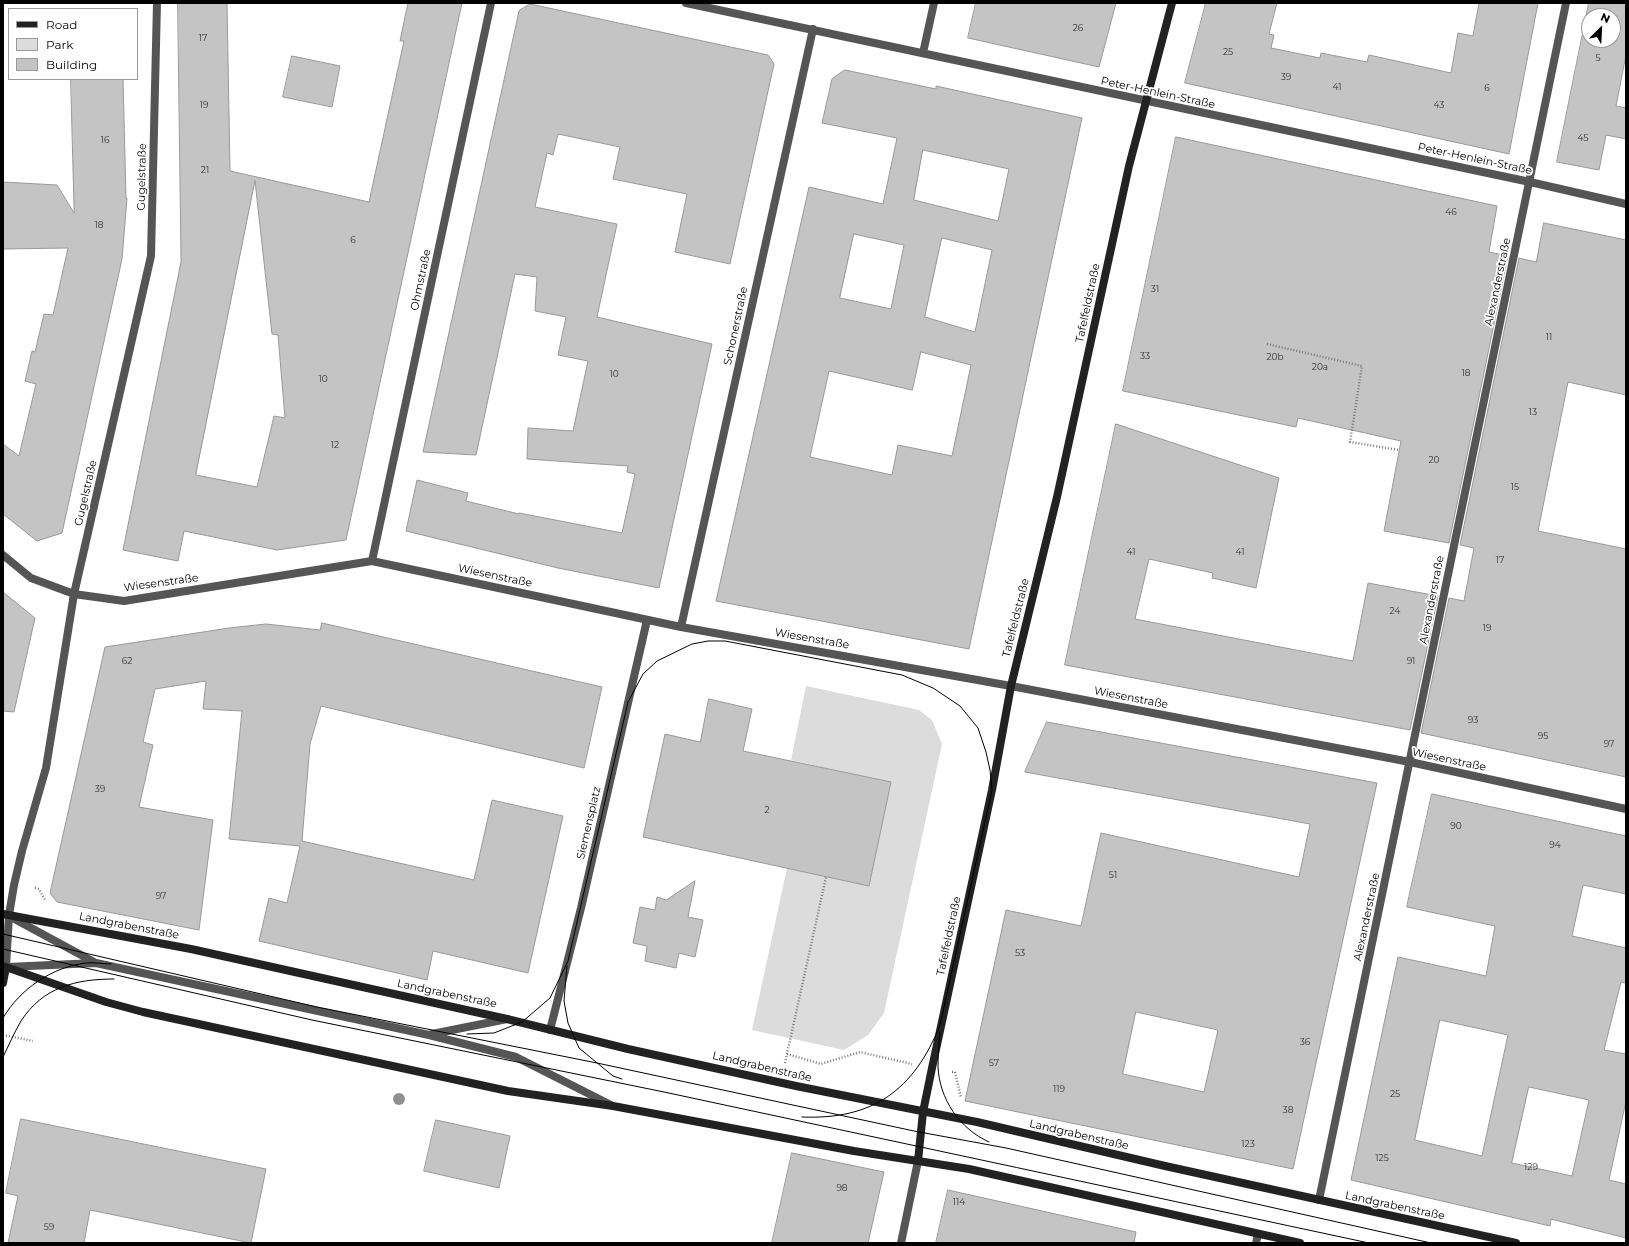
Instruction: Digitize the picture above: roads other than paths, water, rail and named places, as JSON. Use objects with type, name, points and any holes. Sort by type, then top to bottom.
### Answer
[{"type":"main road","name":"Tafelfeldstraße","points":[[918,1161],[923,1112],[992,790],[1011,686],[1057,497],[1128,166],[1172,3]]},
{"type":"main road","name":"Landgrabenstraße","points":[[6,915],[160,942],[507,1018],[601,1043],[923,1112],[991,1125],[1071,1145],[1516,1243]]},
{"type":"main road","name":"Gugelstraße","points":[[3,984],[4,966]]},
{"type":"main road","points":[[4,966],[106,1002],[143,1012],[508,1091],[613,1106],[854,1151],[988,1174],[1300,1243]]},
{"type":"street","name":"Gugelstraße","points":[[4,966],[6,915],[22,851],[46,768],[74,594],[151,256],[157,3]]},
{"type":"street","name":"Ohmstraße","points":[[372,561],[491,3]]},
{"type":"street","name":"Peter-Henlein-Straße","points":[[686,3],[1530,182],[1626,204]]},
{"type":"street","points":[[923,53],[934,3]]},
{"type":"street","name":"Alexanderstraße","points":[[1319,1200],[1566,3]]},
{"type":"street","name":"Schonerstraße","points":[[681,627],[813,29]]},
{"type":"street","name":"Wiesenstraße","points":[[3,555],[32,578],[74,594],[124,601],[372,561],[681,627],[1011,686],[1410,762],[1626,809]]},
{"type":"street","name":"Siemensplatz","points":[[550,1030],[581,908],[647,620]]},
{"type":"street","points":[[6,915],[96,963]]},
{"type":"street","points":[[4,966],[96,963],[429,1035],[516,1057],[613,1106]]},
{"type":"street","points":[[429,1035],[507,1018]]},
{"type":"street","name":"Tafelfeldstraße","points":[[900,1243],[918,1161]]},
{"type":"street","points":[[1256,1243],[1258,1234]]},
{"type":"tram line","points":[[467,1034],[494,1033],[522,1022],[550,998],[568,961],[628,702],[643,674],[657,661],[692,644],[708,641],[725,641],[902,675],[933,688],[960,706],[978,728],[990,770],[992,790],[940,1025],[930,1048],[917,1067],[904,1083],[888,1096],[870,1106],[850,1113],[827,1117],[802,1117]]},
{"type":"tram line","points":[[3,934],[317,1007],[597,1063],[914,1131],[1006,1148],[1431,1243]]},
{"type":"tram line","points":[[3,949],[312,1020],[664,1092],[1369,1243]]},
{"type":"tram line","points":[[3,1018],[18,998],[38,981],[49,975],[73,965],[86,963],[111,964]]},
{"type":"tram line","points":[[567,966],[564,1001],[568,1023],[579,1048],[613,1076],[622,1079]]},
{"type":"tram line","points":[[3,1057],[21,1021],[39,1000],[62,987],[74,983],[100,979],[114,979]]},
{"type":"tram line","points":[[940,1032],[938,1066],[942,1090],[953,1112],[960,1121],[969,1129],[989,1142]]}]
